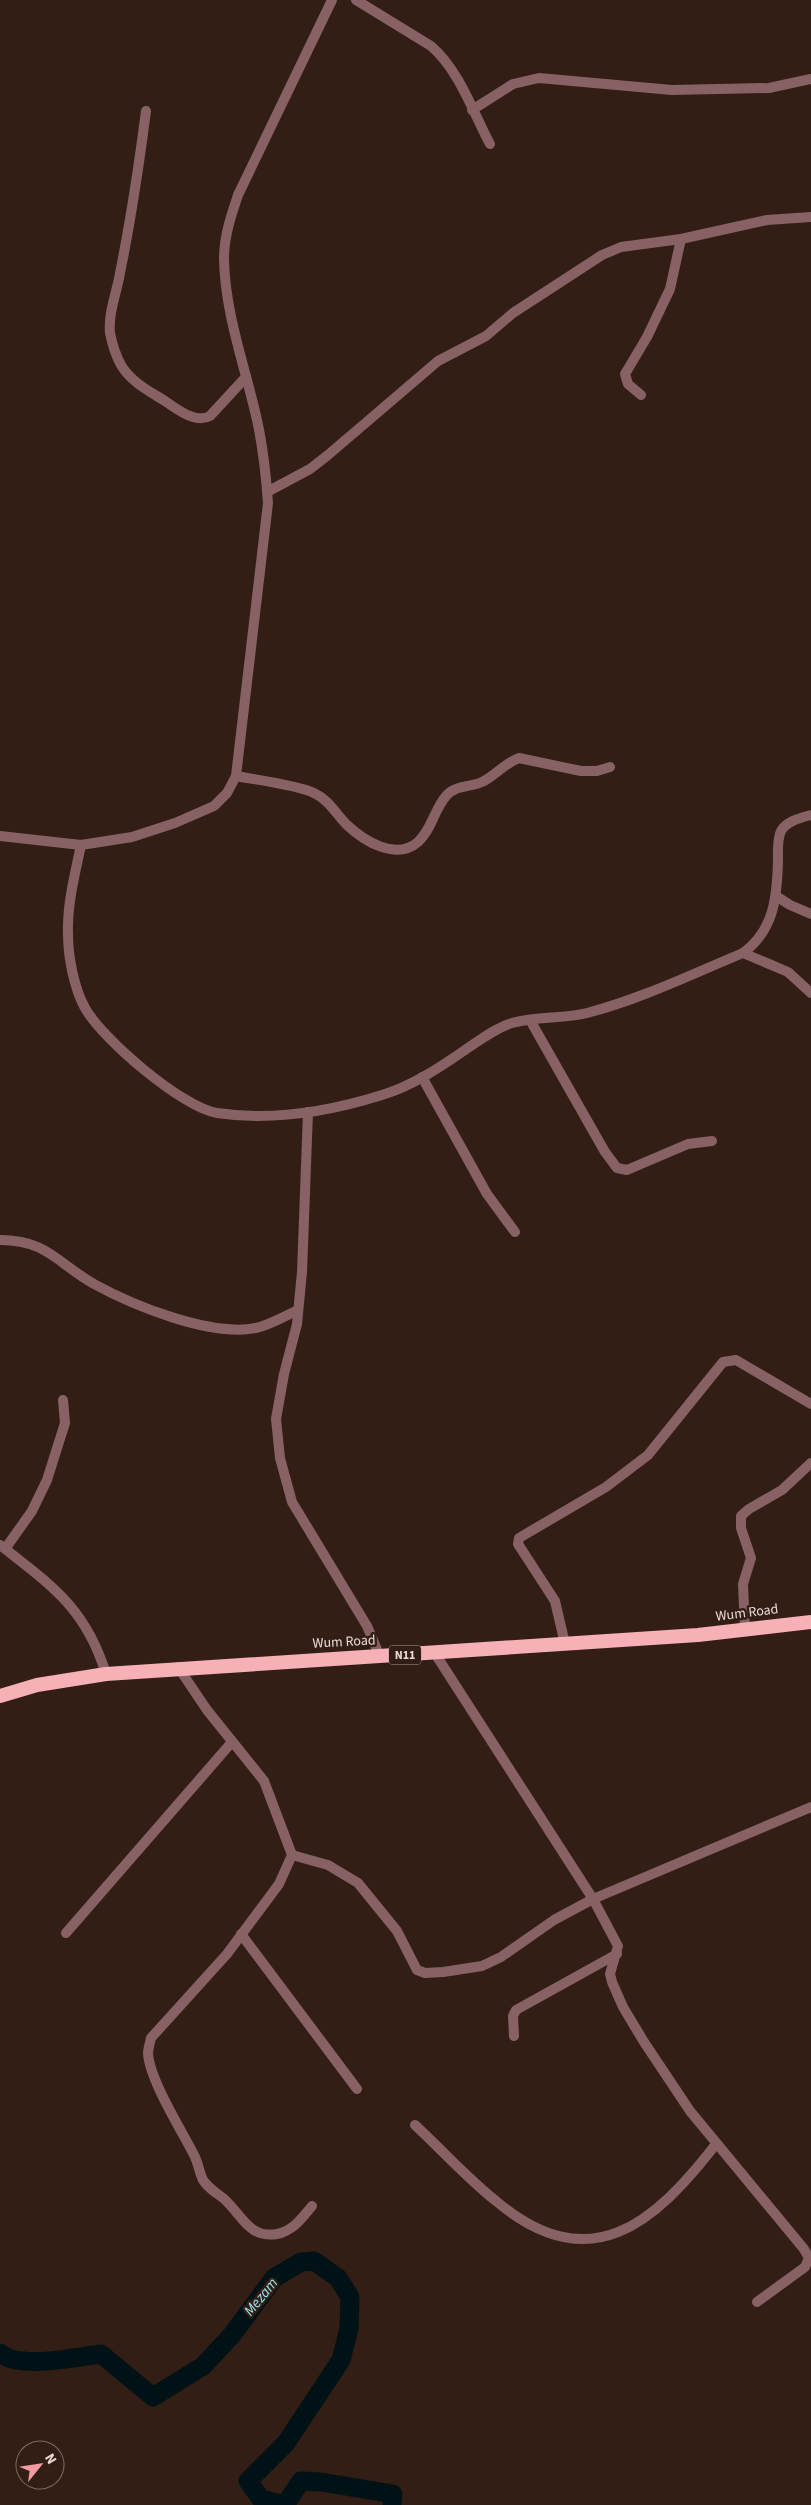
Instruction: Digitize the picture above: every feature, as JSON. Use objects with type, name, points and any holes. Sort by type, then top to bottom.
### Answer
[{"type":"highway","name":"Wum Road","points":[[0,1696],[37,1686],[106,1674],[178,1667],[380,1657],[698,1635],[811,1622]]},
{"type":"street","points":[[0,836],[81,845],[132,837],[175,823],[214,806],[227,793],[236,776],[267,492],[265,464],[257,419],[227,296],[224,258],[228,226],[238,196],[332,0]]},
{"type":"street","points":[[356,0],[440,54],[490,144]]},
{"type":"street","points":[[472,110],[514,84],[539,78],[682,90],[769,88],[811,79]]},
{"type":"street","points":[[146,111],[122,265],[111,318],[110,333],[115,350],[121,365],[132,380],[172,406],[194,417],[203,419],[210,416],[246,377]]},
{"type":"street","points":[[267,492],[310,469],[328,456],[438,361],[486,336],[513,313],[602,255],[621,247],[681,238],[767,220],[811,217]]},
{"type":"street","points":[[641,395],[628,384],[625,374],[647,337],[670,289],[681,238]]},
{"type":"street","points":[[236,776],[313,792],[326,800],[346,824],[363,838],[388,849],[397,850],[404,849],[417,842],[428,831],[445,797],[452,791],[484,782],[519,758],[582,771],[597,771],[610,767]]},
{"type":"street","points":[[81,845],[71,896],[68,934],[75,980],[85,1008],[113,1043],[175,1093],[215,1113],[266,1115],[308,1112],[382,1095],[422,1077],[509,1024],[584,1014],[622,1004],[743,954],[754,945],[767,929],[774,907],[778,843],[781,832],[788,824],[811,815]]},
{"type":"street","points":[[776,896],[790,906],[811,914]]},
{"type":"street","points":[[774,907],[790,906]]},
{"type":"street","points":[[743,954],[788,972],[811,993]]},
{"type":"street","points":[[530,1020],[605,1152],[618,1168],[627,1170],[688,1144],[712,1141]]},
{"type":"street","points":[[422,1077],[486,1194],[515,1232]]},
{"type":"street","points":[[308,1112],[302,1272],[292,1349],[284,1374],[276,1420],[280,1458],[292,1502],[367,1626],[380,1657]]},
{"type":"street","points":[[0,1240],[14,1240],[40,1246],[93,1283],[149,1308],[196,1325],[229,1329],[257,1328],[298,1310]]},
{"type":"street","points":[[565,1644],[555,1601],[518,1544],[519,1538],[606,1487],[648,1456],[723,1362],[736,1360],[811,1404]]},
{"type":"street","points":[[62,1400],[66,1423],[47,1480],[32,1511],[2,1547],[68,1601],[85,1624],[98,1649],[106,1674]]},
{"type":"street","points":[[745,1630],[743,1584],[751,1558],[741,1528],[741,1516],[749,1509],[782,1490],[811,1463]]},
{"type":"street","points":[[434,1652],[593,1898],[615,1937],[618,1946],[617,1954],[610,1974],[623,2007],[676,2091],[716,2144],[804,2249],[809,2258],[805,2267],[758,2302]]},
{"type":"street","points":[[178,1667],[232,1742],[264,1781],[292,1855],[279,1884],[222,1960],[151,2038],[148,2053],[151,2067],[178,2128],[195,2156],[204,2180],[213,2192],[224,2198],[248,2228],[260,2233],[277,2234],[294,2227],[312,2206]]},
{"type":"street","points":[[66,1933],[232,1742]]},
{"type":"street","points":[[292,1855],[328,1865],[358,1883],[397,1931],[417,1970],[425,1974],[482,1966],[501,1957],[554,1920],[593,1898],[811,1807]]},
{"type":"street","points":[[241,1934],[357,2090]]},
{"type":"street","points":[[514,2036],[513,2016],[516,2010],[617,1954]]},
{"type":"street","points":[[415,2125],[496,2201],[525,2222],[580,2240],[605,2238],[626,2230],[651,2214],[688,2180],[716,2144]]},
{"type":"waterway","name":"Mezam","points":[[0,2353],[8,2358],[33,2362],[101,2354],[153,2397],[203,2366],[232,2335],[274,2278],[301,2262],[314,2261],[338,2278],[350,2297],[349,2329],[341,2360],[286,2443],[248,2481],[261,2499],[283,2505]]},
{"type":"waterway","name":"Mezam","points":[[285,2505],[301,2481],[321,2482],[393,2494],[392,2505]]}]
